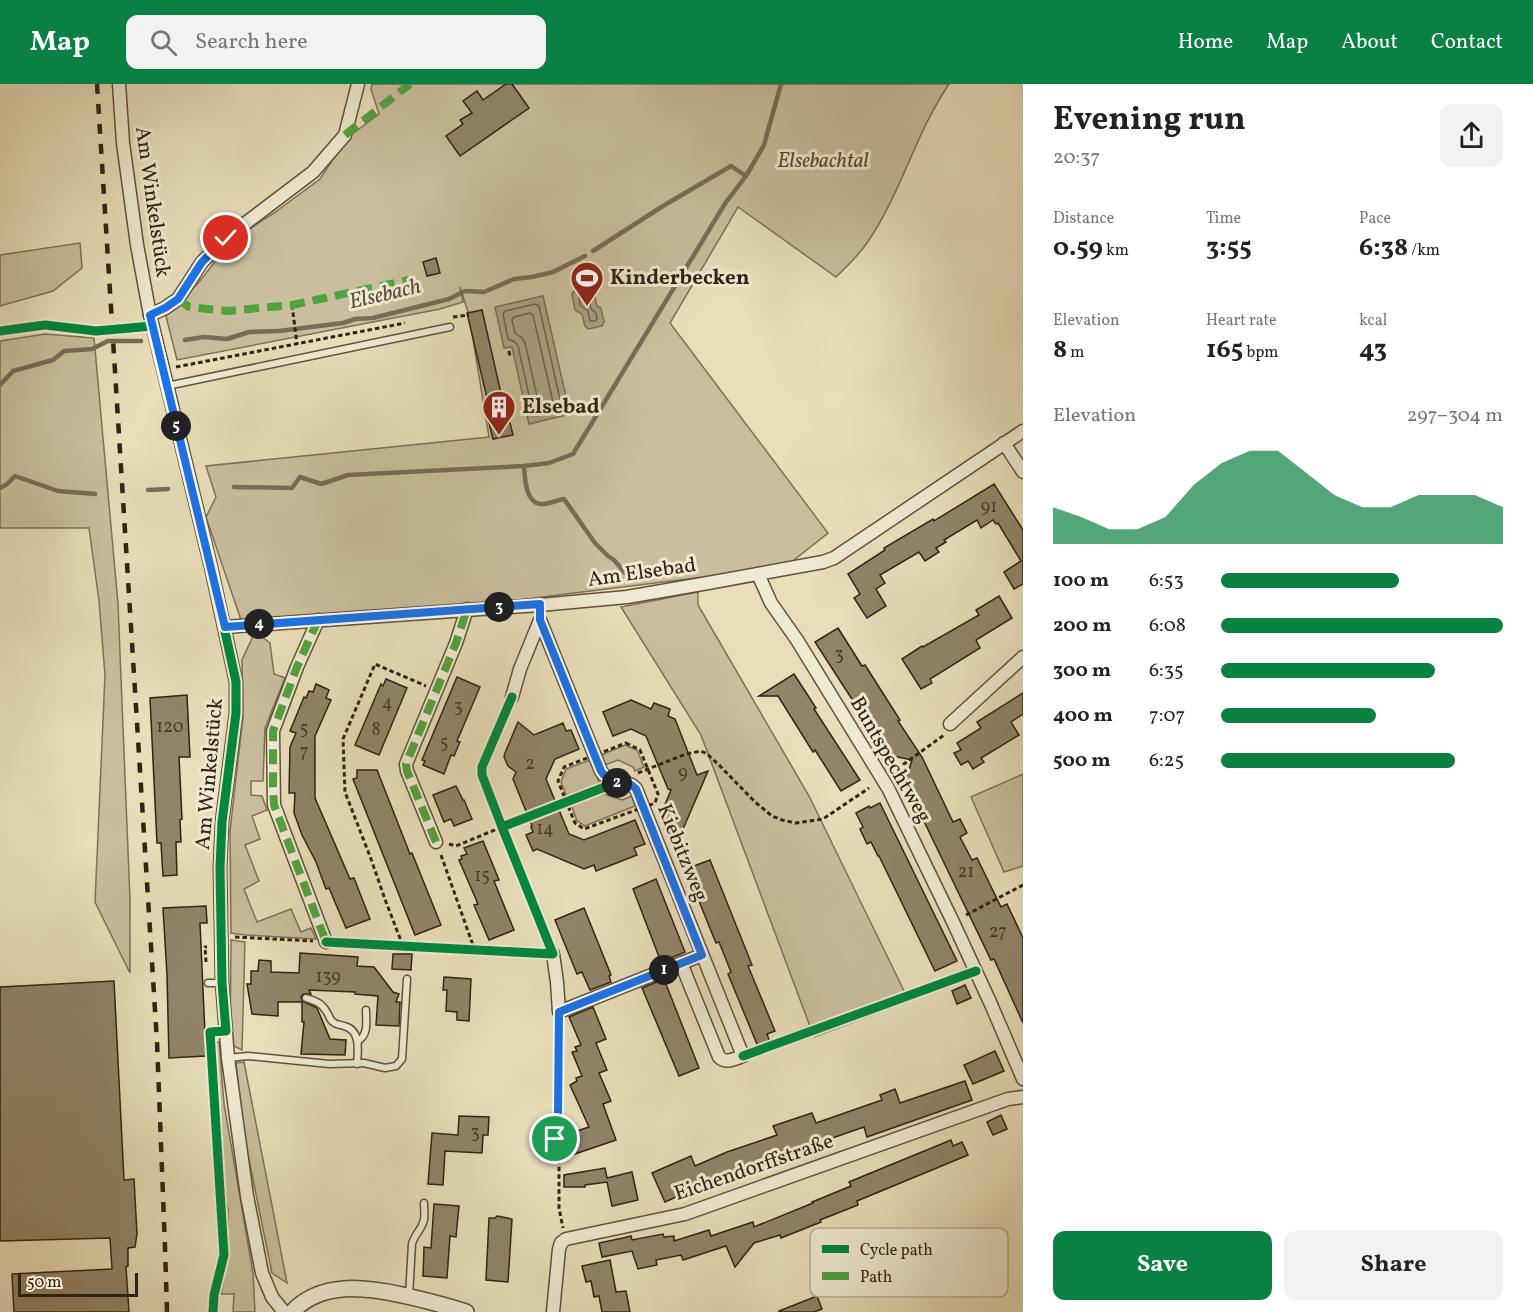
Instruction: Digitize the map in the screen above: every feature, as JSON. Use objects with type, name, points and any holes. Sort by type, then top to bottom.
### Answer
[{"type":"street","name":"Am Winkelstück","points":[[119,84],[124,154],[151,320],[225,627],[236,682],[236,713],[222,822],[220,868],[222,982],[228,1058],[247,1196],[262,1273],[272,1297],[284,1312]]},
{"type":"street","points":[[151,320],[178,299],[202,262],[226,238],[313,172],[345,135],[358,84]]},
{"type":"street","name":"Am Elsebad","points":[[225,627],[627,597],[808,565],[834,558],[1023,431]]},
{"type":"street","points":[[1004,443],[1023,472]]},
{"type":"street","name":"Buntspechtweg","points":[[758,574],[771,603],[797,640],[888,788],[976,971],[1023,1079]]},
{"type":"street","name":"Kiebitzweg","points":[[540,604],[540,620],[601,771],[610,781],[631,784],[636,789],[743,1056],[728,1061],[719,1057],[681,963]]},
{"type":"street","points":[[436,842],[406,764],[456,643],[467,609]]},
{"type":"street","points":[[318,620],[297,667],[273,731],[273,786],[274,805],[326,942]]},
{"type":"street","name":"Kiebitzweg","points":[[512,698],[520,669],[540,620]]},
{"type":"street","points":[[950,724],[1023,657]]},
{"type":"street","points":[[553,954],[559,1012],[702,955]]},
{"type":"street","name":"Eichendorffstraße","points":[[566,1239],[685,1214],[1008,1099],[1023,1097]]},
{"type":"street","points":[[553,1312],[559,1249],[561,1243],[566,1239]]},
{"type":"street","points":[[292,1312],[303,1302],[320,1293],[358,1288],[384,1291],[457,1311]]},
{"type":"lane","points":[[0,331],[45,325],[96,331],[151,320]]},
{"type":"lane","points":[[166,387],[450,327]]},
{"type":"lane","points":[[228,1058],[248,1056],[329,1064],[364,1064],[385,1068],[396,1066],[402,1059],[407,979]]},
{"type":"lane","points":[[208,983],[222,982]]},
{"type":"lane","points":[[306,998],[320,1003],[332,1020],[338,1025],[346,1026],[354,1034],[358,1041],[357,1064]]},
{"type":"lane","points":[[358,1041],[364,1037],[366,1031],[366,1010]]},
{"type":"lane","points":[[210,1032],[226,1031]]},
{"type":"lane","points":[[409,1297],[412,1244],[414,1236],[424,1221],[424,1203]]},
{"type":"lane","points":[[213,1312],[214,1295]]},
{"type":"path","points":[[292,305],[297,344]]},
{"type":"path","points":[[452,317],[469,315]]},
{"type":"path","points":[[162,370],[410,323]]},
{"type":"path","points":[[509,351],[510,357]]},
{"type":"path","points":[[403,946],[345,792],[343,739],[375,664],[436,691]]},
{"type":"path","points":[[897,769],[943,736],[950,724]]},
{"type":"path","points":[[618,783],[686,754],[701,751],[707,754],[772,816],[796,823],[822,819],[869,788]]},
{"type":"path","points":[[456,846],[501,827]]},
{"type":"path","points":[[436,842],[475,951]]},
{"type":"path","points":[[953,922],[1023,885]]},
{"type":"path","points":[[245,938],[326,942]]},
{"type":"path","points":[[559,1012],[558,1114],[555,1139],[559,1165],[559,1208],[566,1239]]},
{"type":"path","points":[[210,1032],[224,1254],[214,1295]]},
{"type":"green space","name":"Elsebachtal","points":[[372,84],[949,84],[927,123],[879,224],[860,252],[836,277],[738,207],[670,323],[828,533],[785,567],[469,606],[242,623],[206,517],[216,497],[206,466],[489,437],[469,315],[460,287],[463,302],[440,309],[177,360],[166,316],[199,282],[232,240],[320,179],[347,138],[379,114],[371,89]]},
{"type":"green space","points":[[80,243],[82,268],[53,291],[0,306],[0,255]]},
{"type":"green space","points":[[45,334],[94,338],[118,604],[130,900],[130,973],[95,902],[105,675],[99,601],[89,528],[0,528],[0,341]]},
{"type":"green space","points":[[698,592],[698,605],[809,796],[909,1001],[814,1037],[701,735],[621,607]]},
{"type":"green space","points":[[255,632],[270,643],[274,674],[285,678],[265,728],[263,781],[251,781],[251,795],[262,796],[267,810],[252,816],[260,839],[245,845],[259,881],[244,889],[257,922],[291,909],[301,932],[311,928],[316,939],[231,933],[230,831],[243,717],[242,660]]},
{"type":"green space","points":[[625,745],[637,750],[644,767],[635,771],[633,767],[618,760],[605,765],[601,755]]},
{"type":"green space","points":[[590,760],[600,784],[567,797],[561,782],[566,769]]},
{"type":"green space","points":[[1023,774],[1023,866],[1004,872],[971,797]]},
{"type":"green space","points":[[603,791],[604,794],[622,800],[632,796],[635,806],[585,826],[577,821],[571,804]]},
{"type":"green space","points":[[231,940],[245,942],[242,1050],[230,1044]]},
{"type":"green space","points":[[219,1042],[224,1104],[253,1273],[255,1312],[233,1312],[234,1294],[221,1294],[228,1255],[228,1210],[222,1179],[214,1043]]},
{"type":"green space","points":[[244,1062],[287,1283],[272,1273],[244,1135],[236,1063]]},
{"type":"water","name":"Kinderbecken","points":[[590,287],[593,289],[597,306],[601,308],[604,322],[602,326],[588,329],[582,314],[575,310],[572,294],[574,291]]},
{"type":"water","points":[[543,296],[570,414],[529,424],[512,347],[504,348],[495,307]]},
{"type":"building","points":[[506,84],[512,84],[529,108],[460,156],[446,136],[463,124],[460,120],[472,113],[463,101],[477,91],[483,100]]},
{"type":"building","points":[[436,258],[440,273],[427,276],[423,262]]},
{"type":"building","points":[[482,310],[505,411],[507,411],[513,435],[493,439],[487,415],[491,415],[467,313]]},
{"type":"building","points":[[994,484],[1023,530],[1023,584],[1014,589],[1004,572],[1021,561],[998,523],[996,524],[993,520],[981,528],[977,520],[944,540],[946,542],[936,548],[939,552],[925,561],[919,552],[880,575],[885,583],[876,589],[886,606],[867,618],[854,598],[860,594],[848,574],[885,550],[884,548],[933,519],[934,521]]},
{"type":"building","points":[[999,596],[1012,618],[976,640],[980,648],[930,679],[932,683],[921,689],[902,659],[979,615],[976,610]]},
{"type":"building","points":[[838,628],[862,666],[865,665],[922,757],[953,822],[960,819],[967,833],[960,837],[972,860],[977,858],[1001,907],[1007,904],[1023,938],[1023,1023],[994,959],[991,960],[905,782],[912,760],[888,755],[815,642]]},
{"type":"building","points":[[794,674],[860,780],[841,791],[778,696],[759,696]]},
{"type":"building","points":[[457,677],[480,687],[457,741],[460,742],[454,756],[451,755],[444,774],[423,765],[425,761],[422,760]]},
{"type":"building","points":[[386,679],[407,688],[379,755],[355,745],[381,684],[383,686]]},
{"type":"building","points":[[316,684],[329,690],[326,698],[331,700],[315,736],[315,798],[350,879],[354,878],[370,919],[346,928],[302,835],[294,813],[295,793],[289,793],[290,747],[296,733],[290,731],[304,697],[306,698],[309,691],[313,692]]},
{"type":"building","points":[[1023,693],[1023,714],[1011,722],[1019,735],[981,758],[984,762],[973,769],[968,761],[961,765],[954,753],[961,750],[957,743],[981,728],[977,722]]},
{"type":"building","points":[[187,695],[190,757],[179,757],[182,819],[180,820],[181,842],[176,842],[177,875],[163,876],[161,843],[157,843],[150,698]]},
{"type":"building","points":[[631,700],[651,709],[654,703],[670,709],[668,716],[675,719],[697,775],[708,771],[677,843],[673,833],[667,835],[657,811],[663,809],[671,790],[668,789],[646,736],[631,729],[613,736],[603,712]]},
{"type":"building","points":[[518,722],[534,735],[563,723],[566,731],[571,730],[579,749],[555,759],[546,779],[569,834],[584,840],[635,820],[645,844],[634,848],[637,855],[596,871],[594,865],[584,869],[537,849],[533,851],[526,835],[533,832],[532,826],[513,779],[516,772],[508,766],[504,757]]},
{"type":"building","points":[[357,770],[377,770],[441,925],[415,935],[353,779],[357,778]]},
{"type":"building","points":[[456,786],[472,819],[454,826],[451,819],[444,822],[433,795]]},
{"type":"building","points":[[880,803],[957,961],[935,971],[879,856],[871,842],[867,844],[860,829],[863,827],[856,813]]},
{"type":"building","points":[[483,841],[499,880],[494,881],[514,930],[489,940],[474,905],[478,904],[459,860],[462,859],[461,856],[467,854],[464,848]]},
{"type":"building","points":[[710,860],[752,965],[748,966],[775,1031],[767,1034],[771,1045],[759,1049],[728,974],[731,972],[719,942],[716,943],[686,869]]},
{"type":"building","points":[[656,879],[685,952],[661,962],[633,889]]},
{"type":"building","points":[[206,906],[207,923],[200,923],[206,1056],[169,1058],[163,908]]},
{"type":"building","points":[[584,908],[611,975],[609,976],[611,982],[590,990],[582,972],[577,974],[555,920]]},
{"type":"building","points":[[300,953],[358,957],[357,966],[374,967],[393,992],[399,994],[396,1002],[400,1002],[399,1026],[376,1025],[378,996],[355,994],[355,992],[309,990],[311,994],[303,994],[302,1001],[317,1008],[330,1039],[346,1040],[345,1055],[301,1054],[304,1022],[302,1022],[302,1002],[278,1002],[278,1016],[252,1014],[247,984],[251,984],[251,971],[258,971],[259,960],[271,961],[271,972],[299,973]]},
{"type":"building","points":[[393,954],[412,954],[411,970],[392,969]]},
{"type":"building","points":[[444,977],[471,979],[469,1021],[457,1020],[457,1012],[446,1011],[447,990],[443,990]]},
{"type":"building","points":[[664,979],[699,1068],[679,1076],[642,988]]},
{"type":"building","points":[[114,981],[124,1180],[134,1179],[137,1234],[135,1247],[128,1248],[128,1266],[126,1267],[129,1312],[14,1312],[12,1274],[112,1269],[110,1238],[0,1241],[0,987]]},
{"type":"building","points":[[965,985],[971,998],[957,1004],[952,991]]},
{"type":"building","points":[[593,1007],[606,1039],[596,1043],[607,1070],[599,1073],[611,1101],[603,1104],[616,1140],[563,1158],[556,1138],[589,1127],[570,1085],[577,1081],[576,1078],[582,1076],[572,1052],[577,1051],[575,1047],[581,1045],[569,1017]]},
{"type":"building","points":[[995,1051],[1004,1071],[973,1084],[964,1065]]},
{"type":"building","points":[[965,1081],[972,1100],[867,1137],[864,1127],[823,1140],[734,1171],[665,1202],[652,1173],[691,1156],[695,1166],[777,1135],[773,1126],[812,1113],[816,1123],[882,1100],[880,1095],[895,1089],[900,1103]]},
{"type":"building","points":[[1001,1115],[1007,1129],[993,1135],[987,1122]]},
{"type":"building","points":[[459,1116],[489,1117],[488,1135],[483,1135],[482,1153],[445,1151],[443,1185],[428,1184],[432,1133],[458,1135]]},
{"type":"building","points":[[951,1140],[953,1146],[962,1142],[968,1155],[857,1201],[858,1205],[820,1220],[821,1222],[781,1238],[780,1235],[754,1243],[735,1267],[726,1246],[683,1260],[681,1255],[656,1260],[657,1265],[638,1269],[632,1251],[602,1257],[599,1243],[631,1236],[632,1240],[663,1234],[664,1237],[674,1236],[674,1241],[709,1230],[711,1236],[753,1222],[754,1227],[851,1186],[849,1182]]},
{"type":"building","points":[[605,1168],[607,1178],[632,1172],[638,1200],[612,1206],[607,1182],[585,1185],[585,1187],[564,1187],[564,1175]]},
{"type":"building","points":[[434,1204],[459,1206],[456,1237],[450,1236],[447,1278],[423,1276],[424,1247],[431,1248]]},
{"type":"building","points":[[497,1216],[512,1219],[508,1282],[486,1280],[489,1218]]},
{"type":"building","points":[[610,1260],[616,1292],[626,1291],[630,1312],[602,1312],[599,1296],[594,1297],[591,1281],[586,1282],[582,1266]]},
{"type":"building","points":[[814,1297],[817,1297],[822,1309],[814,1312],[779,1311]]},
{"type":"waterway","points":[[234,487],[292,488],[300,477],[321,484],[348,475],[524,466],[549,463],[573,454],[726,202],[746,176],[764,145],[781,84]]},
{"type":"waterway","name":"Elsebach","points":[[593,251],[731,166],[746,176]]},
{"type":"waterway","name":"Elsebach","points":[[185,340],[204,337],[227,339],[249,332],[279,331],[373,318],[449,299],[465,291],[484,292],[514,279],[553,272],[585,256]]},
{"type":"waterway","name":"Elsebach","points":[[0,385],[13,371],[53,360],[64,351],[92,349],[108,341],[141,341]]},
{"type":"waterway","points":[[524,466],[531,499],[540,504],[564,499],[595,543],[625,573],[635,576]]},
{"type":"waterway","points":[[0,488],[15,476],[58,491],[95,494]]},
{"type":"waterway","points":[[148,490],[168,489]]},
{"type":"railway","points":[[97,84],[157,1042],[167,1312]]},
{"type":"marked path","points":[[345,135],[410,84]]},
{"type":"marked path","points":[[178,299],[189,307],[227,311],[292,305],[409,280]]},
{"type":"marked path","points":[[436,842],[406,764],[456,643],[467,609]]},
{"type":"marked path","points":[[318,620],[297,667],[273,731],[273,786],[274,805],[326,942],[331,942]]},
{"type":"cycle path","points":[[0,331],[45,325],[96,331],[152,326],[211,567],[236,682],[236,713],[222,822],[220,868],[222,983],[226,1031],[210,1032],[224,1255],[214,1295],[213,1312]]},
{"type":"cycle path","points":[[512,697],[482,767],[482,775],[502,827],[615,783]]},
{"type":"cycle path","points":[[326,942],[553,954],[502,827]]},
{"type":"cycle path","points":[[743,1056],[976,971]]},
{"type":"place","name":"Kinderbecken","points":[[587,307]]},
{"type":"place","name":"Elsebad","points":[[499,436]]},
{"type":"route","points":[[226,238],[202,262],[178,299],[150,315],[225,627],[540,604],[540,620],[594,756],[606,778],[615,783],[631,784],[636,789],[702,955],[559,1012],[558,1114],[555,1139]]}]
